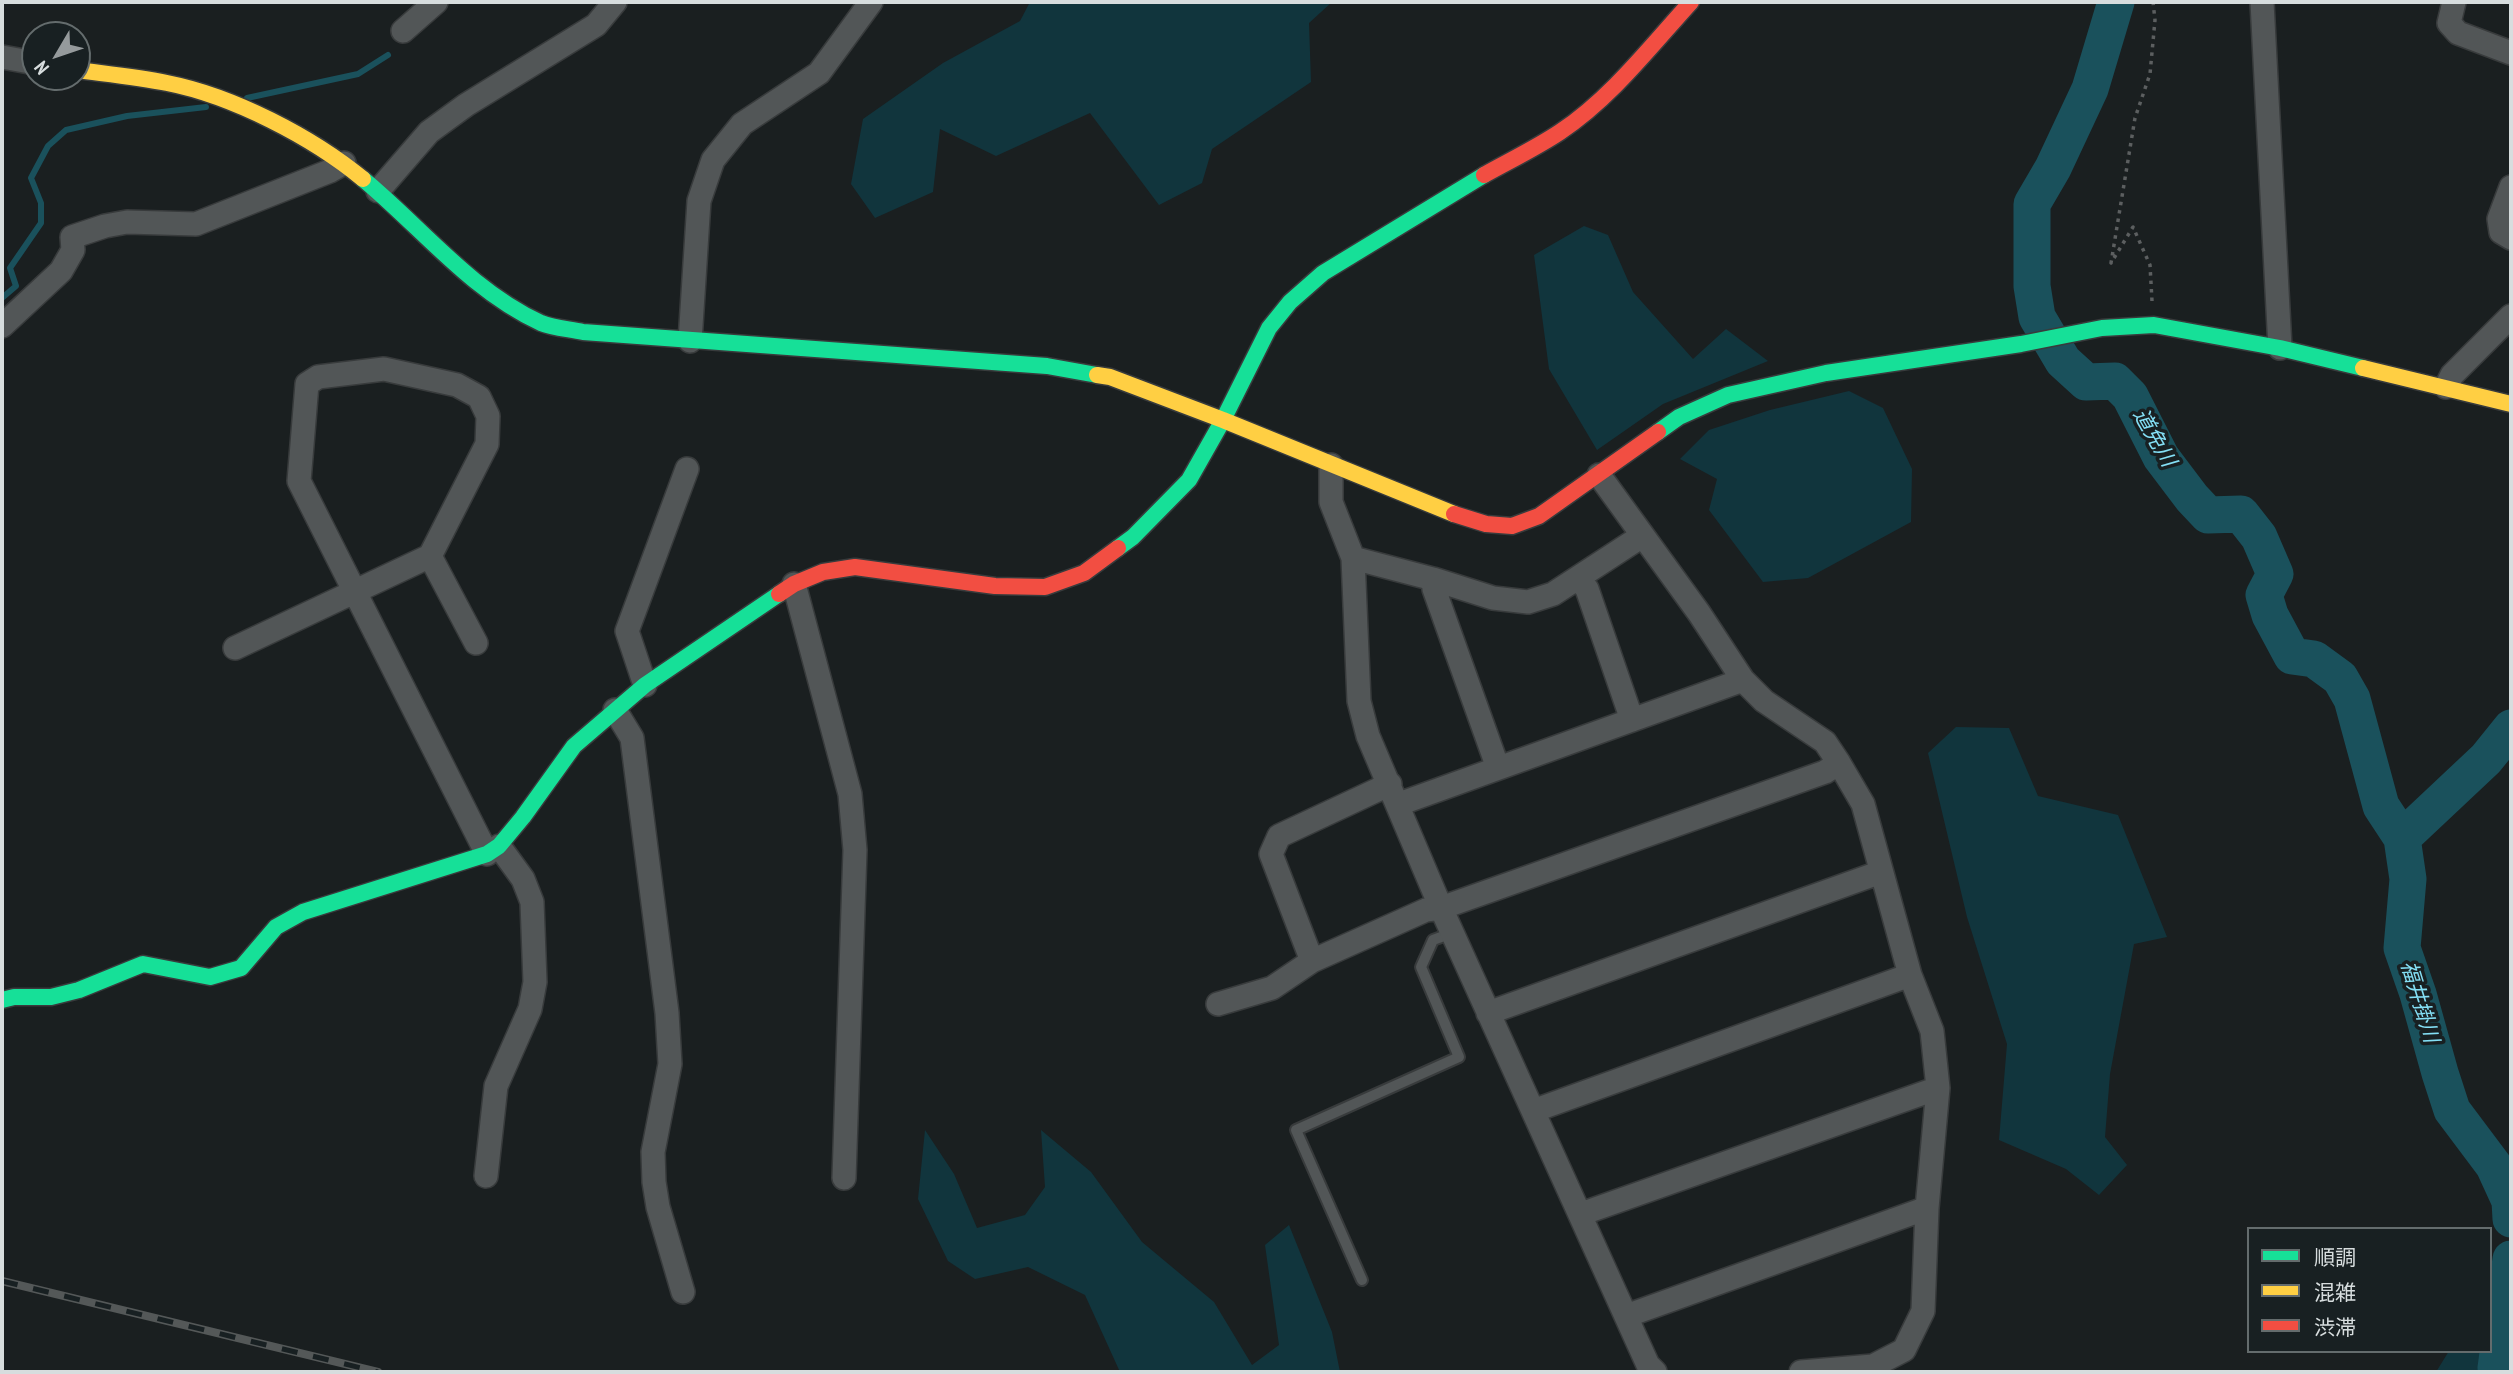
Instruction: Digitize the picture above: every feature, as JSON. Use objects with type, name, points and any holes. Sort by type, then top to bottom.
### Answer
[{"type":"street","points":[[403,31],[436,2]]},
{"type":"street","points":[[378,191],[429,132],[466,105],[596,25],[615,2]]},
{"type":"street","points":[[690,341],[699,201],[713,160],[741,124],[819,73],[871,2]]},
{"type":"street","points":[[2,1000],[14,997],[51,997],[143,964],[210,977],[241,968],[276,927],[303,912],[493,850],[523,817],[574,746],[615,710],[645,685],[794,584],[823,572],[855,567],[995,586],[1045,587],[1084,573],[1133,537],[1189,480],[1223,420],[1269,328],[1290,302],[1323,273],[1419,213],[1559,132],[1593,106],[1624,76],[1691,2]]},
{"type":"street","points":[[2262,2],[2280,348]]},
{"type":"street","points":[[2454,2],[2449,23],[2458,33],[2511,52]]},
{"type":"street","points":[[2,57],[21,60]]},
{"type":"street","points":[[91,72],[169,83],[233,102],[312,143],[344,163],[378,191],[446,255],[504,303],[543,324],[583,332],[690,341],[1047,366],[1111,377],[1458,516],[1486,524],[1513,526],[1539,516],[1679,417],[1728,396],[1826,373],[2021,344],[2102,328],[2154,325],[2280,348],[2511,404]]},
{"type":"street","points":[[2,326],[61,271],[73,250],[72,237],[104,226],[127,222],[196,224],[344,163]]},
{"type":"street","points":[[2511,187],[2498,219],[2501,232],[2511,238]]},
{"type":"street","points":[[2446,387],[2452,375],[2511,316]]},
{"type":"street","points":[[235,648],[354,590],[430,556],[486,444],[488,416],[479,397],[457,385],[384,369],[318,377],[307,384],[299,481],[354,590],[493,850],[523,879],[532,902],[535,982],[530,1009],[496,1086],[486,1176]]},
{"type":"street","points":[[1331,465],[1331,502],[1353,558],[1359,701],[1368,736],[1452,933],[1648,1365],[1655,1372]]},
{"type":"street","points":[[645,685],[627,631],[687,469]]},
{"type":"street","points":[[1599,475],[1744,680],[1763,701],[1825,742],[1839,763],[1863,804],[1910,975],[1932,1031],[1938,1088],[1927,1208],[1923,1311],[1904,1350],[1873,1366],[1801,1372]]},
{"type":"street","points":[[1353,558],[1493,598],[1528,601],[1553,594],[1642,536]]},
{"type":"street","points":[[430,556],[476,643]]},
{"type":"street","points":[[1578,578],[1587,589],[1632,720]]},
{"type":"street","points":[[1433,579],[1434,589],[1498,768]]},
{"type":"street","points":[[794,584],[850,794],[855,850],[844,1178]]},
{"type":"street","points":[[1311,961],[1271,855],[1279,836],[1394,794],[1498,768],[1744,680]]},
{"type":"street","points":[[615,710],[632,738],[667,1013],[670,1064],[653,1152],[654,1182],[658,1207],[683,1292]]},
{"type":"street","points":[[1218,1004],[1272,988],[1311,961],[1426,910],[1441,908],[1825,772],[1839,763]]},
{"type":"street","points":[[1489,1013],[1881,872]]},
{"type":"street","points":[[1534,1111],[1910,975]]},
{"type":"street","points":[[1581,1214],[1938,1088]]},
{"type":"street","points":[[1626,1315],[1927,1208]]},
{"type":"lane","points":[[1362,1280],[1296,1130],[1459,1057],[1421,967],[1433,940],[1452,933]]},
{"type":"path","points":[[2153,2],[2155,20],[2150,74],[2134,118],[2111,263],[2133,227],[2150,265],[2154,325]]},
{"type":"shaded area","points":[[1030,2],[1332,2],[1309,23],[1311,82],[1212,149],[1202,183],[1159,205],[1090,113],[996,156],[940,129],[933,192],[875,218],[851,184],[863,119],[943,63],[1020,21]]},
{"type":"shaded area","points":[[1584,226],[1608,235],[1633,292],[1693,359],[1726,329],[1768,361],[1663,404],[1597,450],[1549,369],[1534,255]]},
{"type":"shaded area","points":[[1849,391],[1883,408],[1912,469],[1911,522],[1808,578],[1763,582],[1709,510],[1717,479],[1680,459],[1709,430],[1770,410]]},
{"type":"shaded area","points":[[1956,727],[2009,728],[2038,796],[2118,815],[2167,937],[2134,944],[2110,1074],[2105,1137],[2127,1165],[2099,1195],[2066,1169],[1999,1140],[2007,1044],[1967,917],[1928,753]]},
{"type":"shaded area","points":[[925,1130],[954,1174],[977,1228],[1025,1215],[1045,1187],[1041,1130],[1091,1172],[1142,1242],[1214,1302],[1252,1365],[1279,1345],[1265,1245],[1289,1225],[1332,1332],[1340,1372],[1120,1372],[1085,1295],[1028,1267],[975,1279],[948,1261],[918,1199]]},
{"type":"shaded area","points":[[2511,1249],[2511,1372],[2436,1372],[2448,1353],[2492,1353],[2492,1280]]},
{"type":"waterway","name":"道免川","points":[[2116,2],[2090,89],[2053,168],[2032,204],[2032,286],[2037,317],[2063,361],[2086,382],[2115,381],[2130,396],[2161,457],[2208,515],[2241,514],[2259,537],[2275,574],[2264,595],[2270,615],[2292,656],[2314,659],[2340,678],[2352,699],[2381,806],[2402,838],[2408,879],[2402,948],[2440,1073],[2452,1110],[2494,1166],[2510,1201],[2511,1219]]},
{"type":"waterway","points":[[247,98],[358,74],[388,55]]},
{"type":"waterway","points":[[2,298],[16,286],[10,268],[41,223],[41,203],[31,178],[48,146],[66,130],[127,116],[206,107]]},
{"type":"waterway","name":"福井掛川","points":[[2402,838],[2486,759],[2511,728]]},
{"type":"waterway","name":"福井掛川","points":[[2497,1372],[2511,1259]]},
{"type":"railway","points":[[2,1281],[378,1372]]},
{"type":"traffic: fast","points":[[1118,548],[1133,537],[1189,480],[1223,420],[1269,328],[1290,302],[1323,273],[1484,175]]},
{"type":"traffic: fast","points":[[363,179],[492,294],[516,310],[551,326],[583,332],[1047,366],[1097,375]]},
{"type":"traffic: fast","points":[[1658,432],[1679,417],[1728,395],[1826,373],[2021,344],[2102,328],[2154,325],[2280,348],[2363,368]]},
{"type":"traffic: fast","points":[[2,1000],[14,997],[51,997],[79,990],[143,964],[210,977],[241,968],[276,927],[303,912],[487,854],[499,846],[523,817],[574,746],[645,685],[779,594]]},
{"type":"traffic: slow","points":[[91,72],[167,83],[245,108],[320,148],[363,179]]},
{"type":"traffic: slow","points":[[2363,368],[2511,404]]},
{"type":"traffic: slow","points":[[1097,375],[1110,377],[1223,420],[1454,514]]},
{"type":"traffic: jam","points":[[1484,175],[1542,144],[1596,104],[1691,2]]},
{"type":"traffic: jam","points":[[1454,514],[1486,524],[1512,526],[1539,516],[1658,432]]},
{"type":"traffic: jam","points":[[779,594],[794,584],[823,572],[855,567],[995,586],[1045,587],[1084,573],[1118,548]]}]
